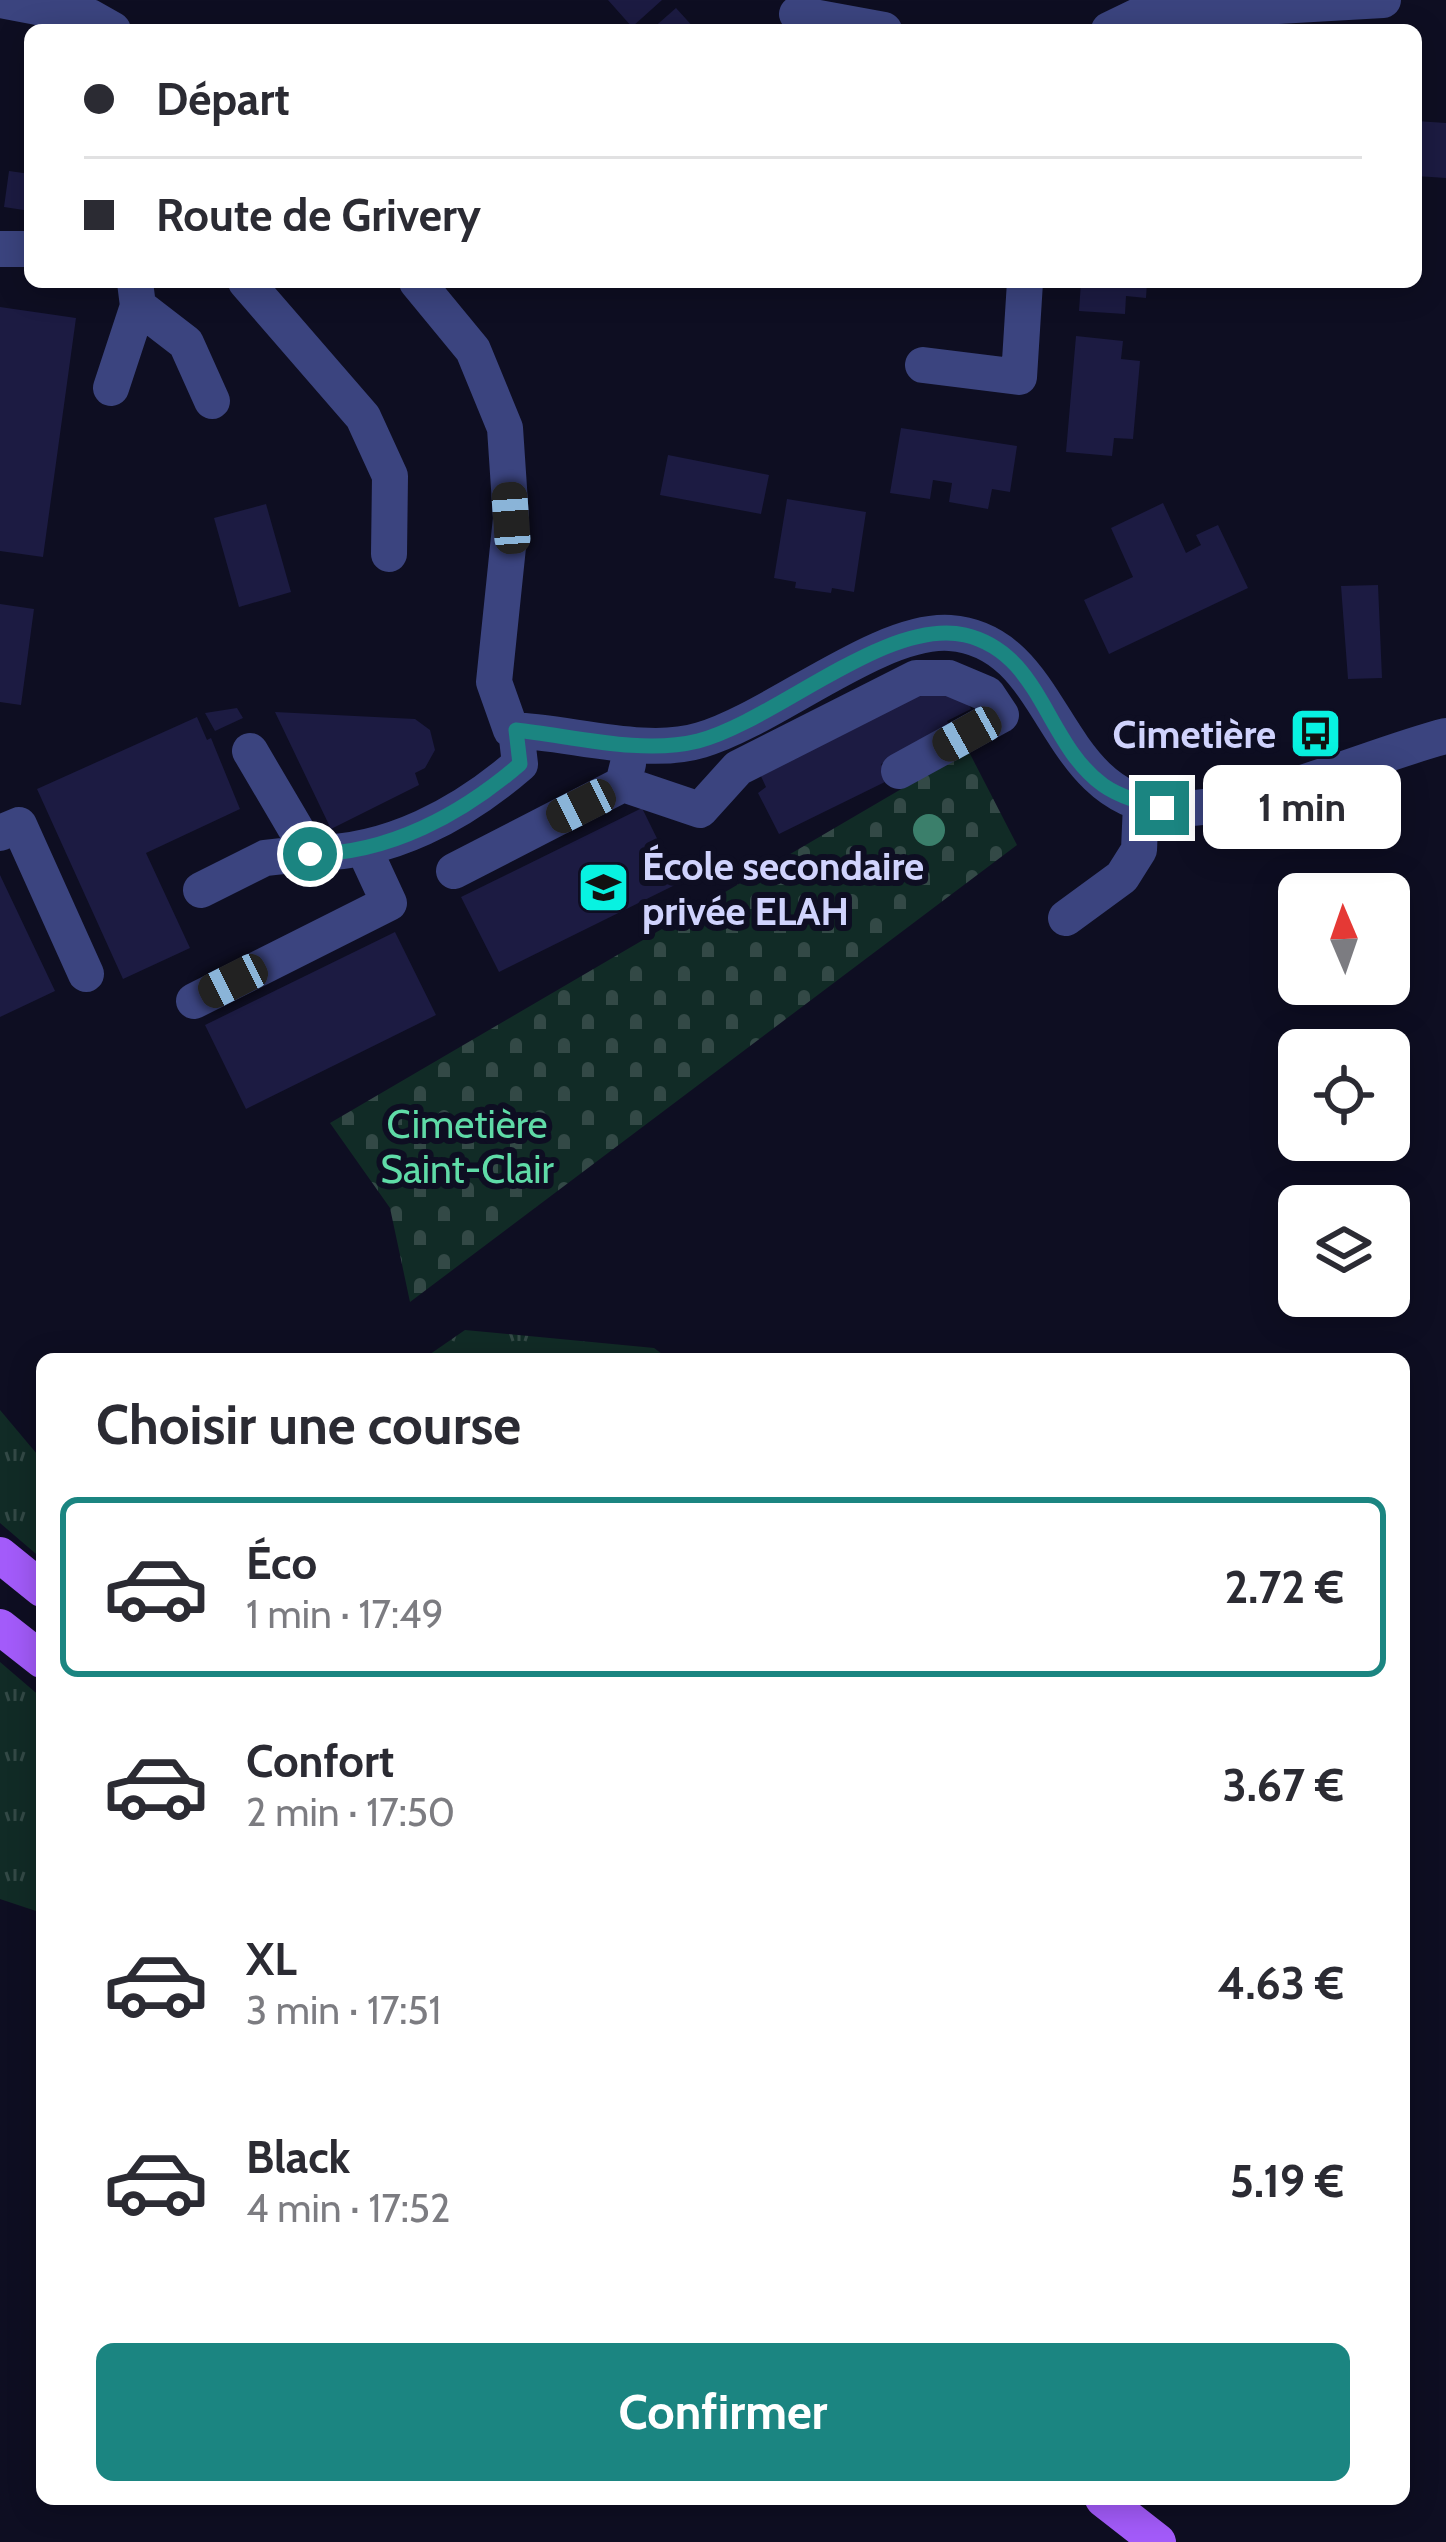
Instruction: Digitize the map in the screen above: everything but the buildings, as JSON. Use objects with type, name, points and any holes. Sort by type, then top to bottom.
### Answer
[{"type":"main road","points":[[0,1555],[36,1583]]},
{"type":"main road","points":[[0,1627],[36,1655]]},
{"type":"main road","points":[[1111,2505],[1157,2542]]},
{"type":"street","points":[[0,0],[90,17],[102,24]]},
{"type":"street","points":[[1097,24],[1123,0]]},
{"type":"street","points":[[1121,24],[1142,14],[1383,0]]},
{"type":"street","points":[[798,14],[852,24]]},
{"type":"street","points":[[251,288],[363,417],[389,476],[389,554]]},
{"type":"street","points":[[422,288],[473,350],[505,428],[511,518],[494,682],[511,730],[634,743],[702,740],[904,639],[944,632],[988,643],[1025,671],[1061,733],[1102,784],[1141,803],[1183,808],[1221,804],[1446,736]]},
{"type":"street","points":[[923,365],[1019,377],[1024,288]]},
{"type":"street","points":[[111,388],[137,294],[186,343],[212,401]]},
{"type":"street","points":[[454,871],[623,784],[700,810],[738,768],[916,678],[949,678],[986,694],[1001,715],[899,771]]},
{"type":"street","points":[[201,890],[265,858],[345,854],[396,840],[484,795],[520,764],[516,730]]},
{"type":"street","points":[[623,784],[634,743]]},
{"type":"street","points":[[250,751],[310,854]]},
{"type":"street","points":[[1066,918],[1122,877],[1139,850],[1141,803]]},
{"type":"street","points":[[0,833],[19,824],[86,974]]},
{"type":"street","points":[[194,1000],[389,903],[364,849]]},
{"type":"green space","name":"Cimetière Saint-Clair","points":[[968,750],[1017,845],[410,1302],[390,1208],[330,1123]]},
{"type":"green space","points":[[465,1330],[654,1348],[661,1353],[432,1353]]},
{"type":"green space","points":[[0,1410],[36,1453],[36,1554],[0,1523]]},
{"type":"green space","points":[[0,1662],[36,1693],[36,1911],[0,1899]]},
{"type":"place","name":"Cimetière","points":[[1315,734]]},
{"type":"place","name":"École secondaire privée ELAH","points":[[603,888]]},
{"type":"route","points":[[310,854],[345,854],[396,840],[484,795],[520,764],[516,730],[634,743],[702,740],[904,639],[944,632],[964,634],[1007,655],[1025,671],[1073,750],[1102,784],[1162,808]]}]
